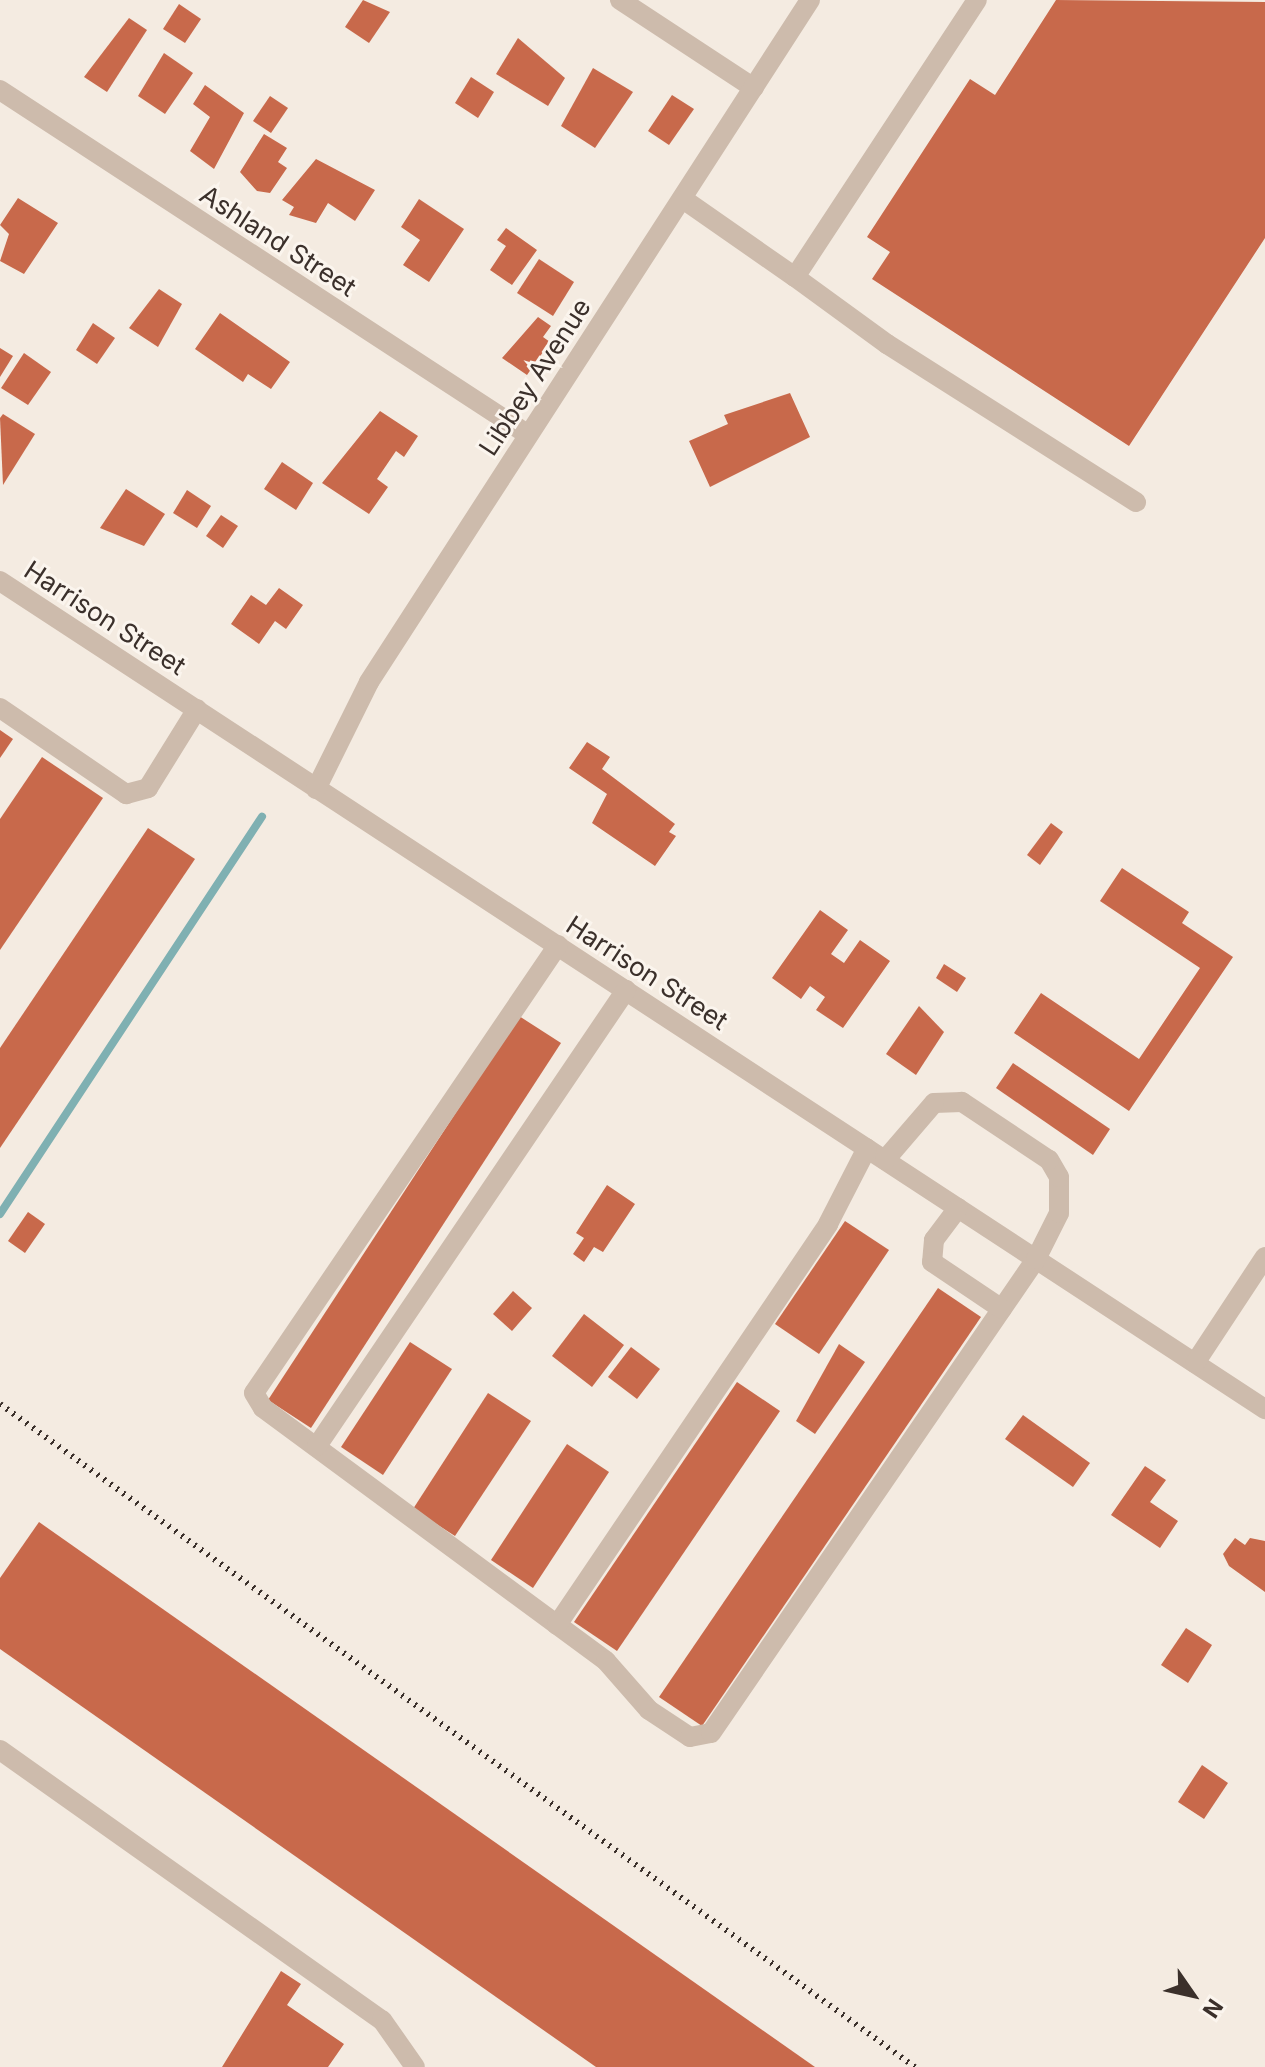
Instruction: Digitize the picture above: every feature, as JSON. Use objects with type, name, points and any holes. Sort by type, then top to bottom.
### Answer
[{"type":"street","points":[[620,0],[754,88]]},
{"type":"street","name":"Libbey Avenue","points":[[316,789],[369,682],[810,0]]},
{"type":"street","points":[[795,277],[977,0]]},
{"type":"street","name":"Ashland Street","points":[[0,90],[527,434]]},
{"type":"street","points":[[683,199],[795,277],[1136,502]]},
{"type":"street","name":"Harrison Street","points":[[0,581],[1265,1409]]},
{"type":"street","points":[[0,708],[126,794],[148,788],[197,709]]},
{"type":"street","points":[[558,945],[254,1393],[263,1408],[622,1673],[649,1710],[690,1737],[711,1733],[1036,1259],[1059,1213],[1059,1177],[1049,1160],[984,1113],[962,1102],[934,1103],[885,1160]]},
{"type":"street","points":[[317,1446],[626,990]]},
{"type":"street","points":[[557,1625],[828,1224],[867,1148]]},
{"type":"street","points":[[958,1208],[934,1240],[932,1262],[1002,1309]]},
{"type":"street","points":[[1195,1363],[1265,1257]]},
{"type":"street","points":[[0,1750],[382,2020],[415,2067]]},
{"type":"building","points":[[363,0],[390,12],[369,43],[345,27]]},
{"type":"building","points":[[1056,0],[1265,2],[1265,238],[1129,446],[872,279],[890,252],[867,237],[970,79],[995,95]]},
{"type":"building","points":[[179,4],[201,19],[185,43],[163,29]]},
{"type":"building","points":[[129,18],[147,30],[107,92],[84,77]]},
{"type":"building","points":[[518,38],[565,78],[548,106],[496,74]]},
{"type":"building","points":[[164,53],[193,73],[165,114],[138,96]]},
{"type":"building","points":[[593,68],[633,92],[595,148],[561,126]]},
{"type":"building","points":[[471,77],[494,92],[478,118],[455,103]]},
{"type":"building","points":[[205,85],[244,113],[214,169],[190,151],[210,117],[193,104]]},
{"type":"building","points":[[672,95],[694,109],[669,145],[648,131]]},
{"type":"building","points":[[270,96],[288,108],[271,133],[253,121]]},
{"type":"building","points":[[264,134],[287,148],[278,162],[287,168],[270,193],[257,191],[240,172]]},
{"type":"building","points":[[316,159],[375,190],[355,221],[328,203],[316,223],[289,215],[294,207],[282,200]]},
{"type":"building","points":[[18,198],[58,223],[24,274],[0,261],[9,234],[0,225]]},
{"type":"building","points":[[419,199],[464,229],[429,282],[403,265],[420,240],[401,227]]},
{"type":"building","points":[[506,228],[537,250],[512,285],[490,270],[506,246],[497,240]]},
{"type":"building","points":[[539,259],[574,282],[553,316],[517,293]]},
{"type":"building","points":[[159,289],[182,304],[158,347],[129,328]]},
{"type":"building","points":[[220,313],[290,362],[271,389],[248,374],[243,382],[195,349]]},
{"type":"building","points":[[538,317],[551,326],[543,337],[550,342],[527,375],[502,358]]},
{"type":"building","points":[[93,323],[115,338],[97,364],[76,350]]},
{"type":"building","points":[[0,348],[13,356],[0,377]]},
{"type":"building","points":[[24,353],[51,372],[28,405],[1,388]]},
{"type":"building","points":[[790,393],[810,437],[710,487],[689,441],[728,424],[724,415]]},
{"type":"building","points":[[380,411],[418,436],[404,457],[396,451],[377,479],[388,487],[369,514],[322,483]]},
{"type":"building","points":[[3,414],[35,434],[3,485],[0,418]]},
{"type":"building","points":[[282,462],[313,483],[296,510],[264,489]]},
{"type":"building","points":[[126,489],[165,514],[144,546],[100,528]]},
{"type":"building","points":[[187,490],[211,506],[197,528],[173,513]]},
{"type":"building","points":[[221,515],[238,526],[223,548],[206,536]]},
{"type":"building","points":[[279,588],[303,605],[286,629],[275,621],[259,644],[231,624],[251,595],[266,605]]},
{"type":"building","points":[[0,730],[13,739],[0,758]]},
{"type":"building","points":[[587,742],[610,757],[602,769],[675,824],[669,832],[676,836],[655,866],[592,823],[607,794],[569,768]]},
{"type":"building","points":[[42,757],[103,798],[0,950],[0,819]]},
{"type":"building","points":[[1051,823],[1063,832],[1040,865],[1027,855]]},
{"type":"building","points":[[148,828],[195,859],[0,1148],[0,1048]]},
{"type":"building","points":[[1122,868],[1189,912],[1182,923],[1233,957],[1129,1111],[1014,1033],[1041,993],[1139,1059],[1200,968],[1100,901]]},
{"type":"building","points":[[820,910],[848,930],[831,954],[844,963],[860,940],[890,961],[843,1028],[816,1010],[825,997],[810,986],[801,999],[772,978]]},
{"type":"building","points":[[944,964],[966,978],[957,992],[936,978]]},
{"type":"building","points":[[919,1006],[944,1032],[916,1075],[886,1054]]},
{"type":"building","points":[[519,1016],[561,1043],[311,1428],[268,1400]]},
{"type":"building","points":[[1013,1063],[1110,1129],[1093,1155],[996,1088]]},
{"type":"building","points":[[607,1185],[635,1204],[603,1252],[594,1247],[584,1262],[573,1254],[584,1238],[576,1233]]},
{"type":"building","points":[[28,1212],[45,1224],[25,1253],[8,1241]]},
{"type":"building","points":[[845,1221],[889,1250],[819,1354],[775,1324]]},
{"type":"building","points":[[938,1288],[981,1317],[702,1726],[659,1697]]},
{"type":"building","points":[[513,1291],[532,1308],[512,1331],[493,1314]]},
{"type":"building","points":[[584,1314],[624,1345],[592,1387],[552,1356]]},
{"type":"building","points":[[410,1342],[452,1369],[383,1475],[341,1447]]},
{"type":"building","points":[[839,1344],[865,1362],[815,1434],[796,1421]]},
{"type":"building","points":[[631,1347],[660,1369],[637,1399],[608,1377]]},
{"type":"building","points":[[737,1382],[780,1411],[617,1651],[574,1622]]},
{"type":"building","points":[[488,1393],[531,1421],[455,1536],[413,1509]]},
{"type":"building","points":[[1023,1415],[1090,1463],[1073,1487],[1005,1439]]},
{"type":"building","points":[[567,1444],[609,1472],[533,1588],[491,1560]]},
{"type":"building","points":[[1145,1466],[1166,1480],[1150,1502],[1178,1521],[1160,1548],[1111,1515]]},
{"type":"building","points":[[39,1522],[815,2067],[596,2067],[0,1649],[0,1578]]},
{"type":"building","points":[[1235,1538],[1245,1545],[1250,1538],[1265,1541],[1265,1592],[1229,1566],[1223,1554]]},
{"type":"building","points":[[1186,1628],[1212,1645],[1188,1683],[1161,1665]]},
{"type":"building","points":[[1202,1765],[1228,1783],[1204,1819],[1178,1802]]},
{"type":"building","points":[[281,1971],[301,1984],[287,2005],[344,2044],[328,2067],[222,2067]]},
{"type":"waterway","points":[[0,1214],[262,816]]},
{"type":"railway","points":[[0,1404],[915,2067]]}]
